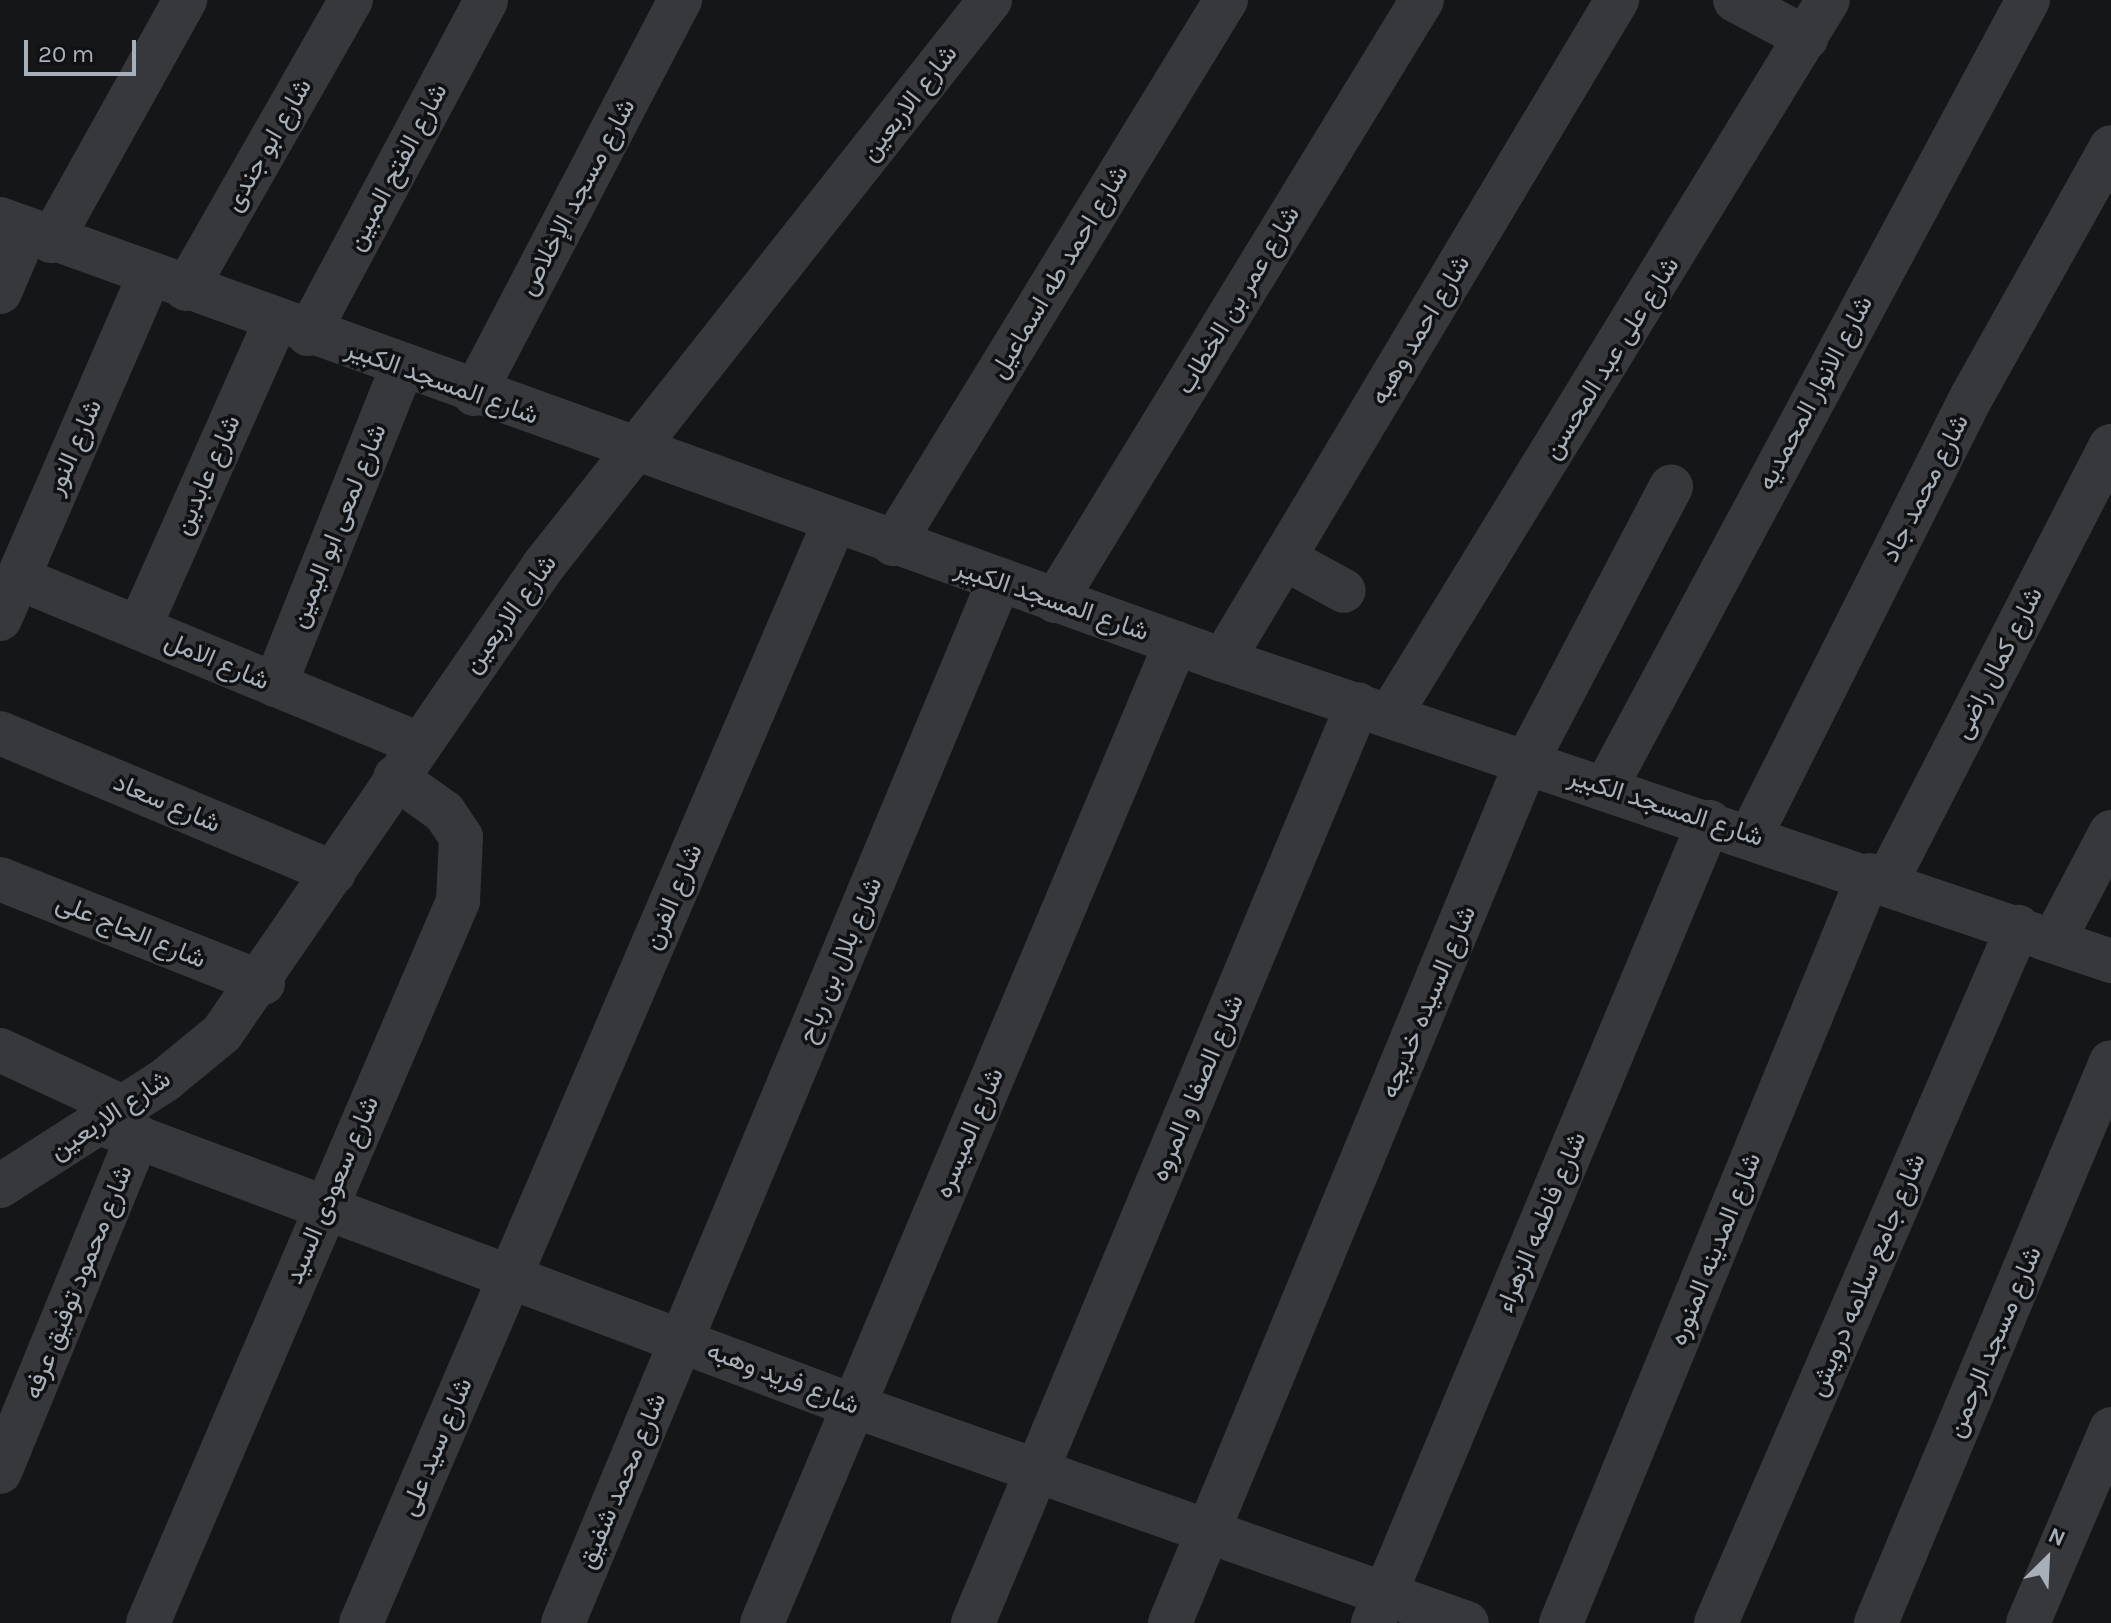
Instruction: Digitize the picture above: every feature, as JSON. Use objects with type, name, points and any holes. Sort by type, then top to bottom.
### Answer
[{"type":"street","points":[[0,292],[26,231],[185,0]]},
{"type":"street","name":"شارع ابو جندى","points":[[167,283],[351,0]]},
{"type":"street","name":"شارع الفتح المبين","points":[[292,328],[486,0]]},
{"type":"street","name":"شارع مسجد الإخلاص","points":[[474,394],[680,0]]},
{"type":"street","name":"شارع الاربعين","points":[[0,1186],[122,1123],[222,1033],[263,983],[406,760],[634,452],[990,0]]},
{"type":"street","name":"شارع احمد طه اسماعيل","points":[[893,544],[1226,0]]},
{"type":"street","name":"شارع عمر بن الخطاب","points":[[1055,601],[1422,0]]},
{"type":"street","name":"شارع احمد وهبه","points":[[1223,660],[1617,0]]},
{"type":"street","points":[[1735,0],[1806,38]]},
{"type":"street","name":"شارع على عبد المحسن","points":[[1374,710],[1828,0]]},
{"type":"street","name":"شارع الانوار المحمديه","points":[[1606,787],[2028,0]]},
{"type":"street","name":"شارع محمد جاد","points":[[1751,835],[1972,396],[2111,147]]},
{"type":"street","name":"شارع المسجد الكبير","points":[[26,231],[634,452],[1223,660],[1878,878],[2111,961]]},
{"type":"street","name":"شارع النور","points":[[0,619],[167,283]]},
{"type":"street","name":"شارع عابدين","points":[[139,628],[292,328]]},
{"type":"street","name":"شارع لمعى ابو اليمين","points":[[275,685],[402,368]]},
{"type":"street","name":"شارع كمال راضى","points":[[1878,878],[2111,446]]},
{"type":"street","name":"شارع السيده خديجه","points":[[1170,1623],[1527,761],[1671,487]]},
{"type":"street","name":"شارع الفرن","points":[[511,1272],[834,523]]},
{"type":"street","points":[[1284,558],[1344,591]]},
{"type":"street","name":"شارع الامل","points":[[18,578],[275,685],[406,760]]},
{"type":"street","name":"شارع بلال بن رباح","points":[[682,1339],[999,581]]},
{"type":"street","name":"شارع الميسره","points":[[762,1623],[1176,643]]},
{"type":"street","name":"شارع الصفا و المروه","points":[[973,1623],[1036,1472],[1374,710]]},
{"type":"street","name":"شارع سعاد","points":[[0,733],[334,873]]},
{"type":"street","name":"شارع سعودى السيد","points":[[148,1623],[325,1204],[458,901],[463,871],[461,837],[406,760]]},
{"type":"street","name":"شارع فاطمه الزهراء","points":[[1380,1607],[1709,822]]},
{"type":"street","name":"شارع جامع سلامه درويش","points":[[1716,1623],[2036,934],[2111,832]]},
{"type":"street","name":"شارع المدينه المنوره","points":[[1561,1623],[1878,878]]},
{"type":"street","name":"شارع الحاج على","points":[[0,879],[263,983]]},
{"type":"street","name":"شارع فريد وهبه","points":[[0,1050],[122,1123],[325,1204],[511,1272],[854,1406],[1036,1472],[1209,1528],[1380,1607],[1467,1623]]},
{"type":"street","name":"شارع مسجد الرحمن","points":[[1876,1623],[2111,1062]]},
{"type":"street","name":"شارع محمود توفيق عرفه","points":[[0,1472],[122,1123]]},
{"type":"street","name":"شارع سيد على","points":[[361,1623],[511,1272]]},
{"type":"street","name":"شارع محمد شفيق","points":[[563,1623],[682,1339]]},
{"type":"street","points":[[2028,1623],[2111,1429]]}]
